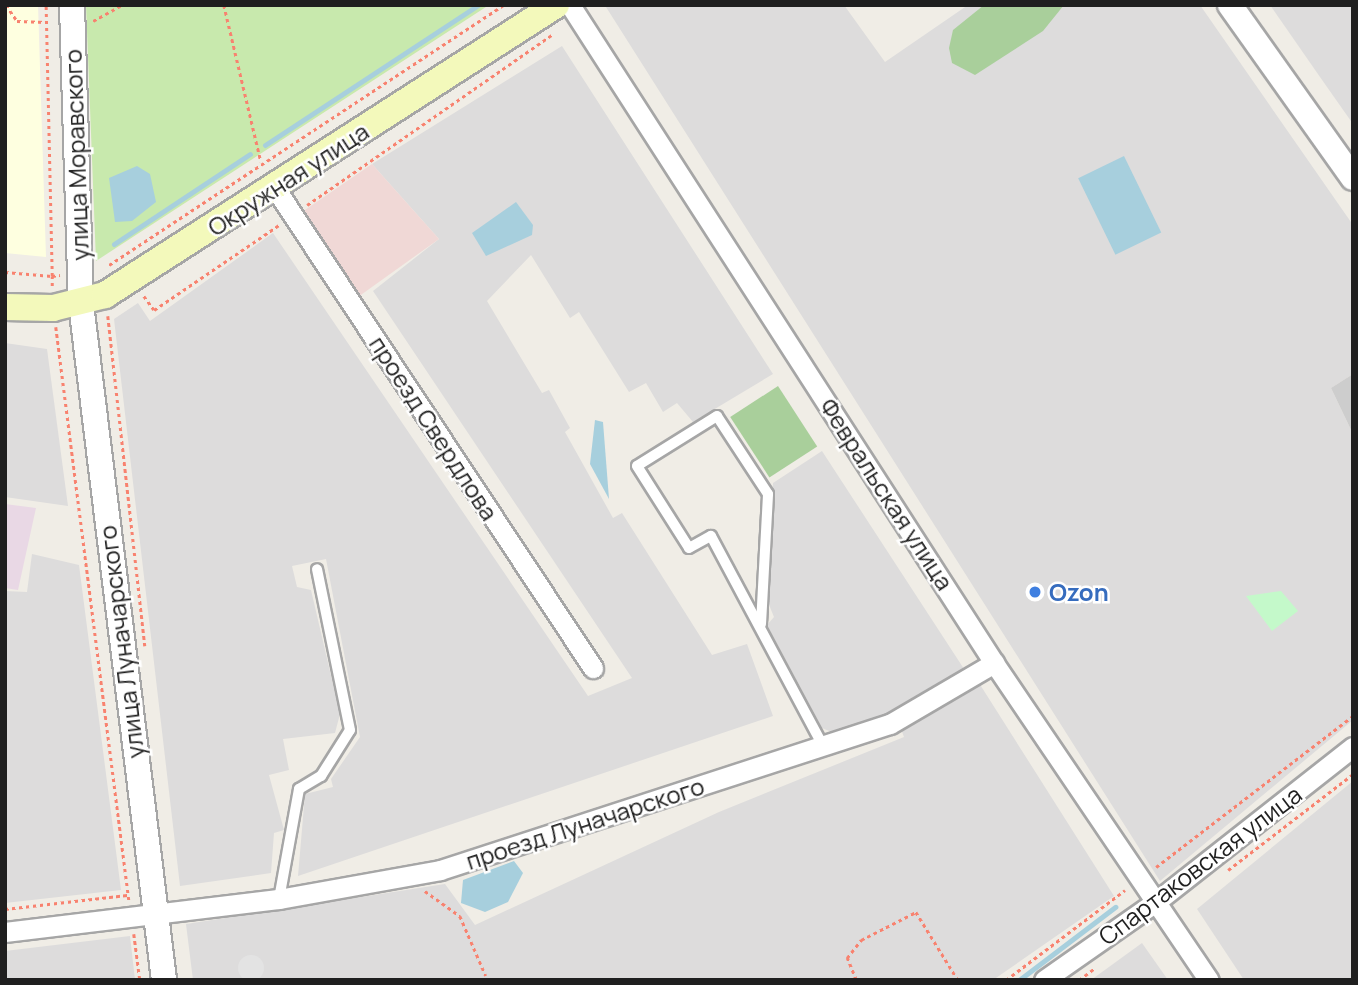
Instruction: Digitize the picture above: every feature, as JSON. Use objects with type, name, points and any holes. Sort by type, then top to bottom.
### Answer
[{"type":"main road","name":"Окружная улица","points":[[5,307],[80,304],[105,295],[568,9]]},
{"type":"street","name":"улица Моравского","points":[[72,5],[80,304]]},
{"type":"street","points":[[1230,5],[1353,178]]},
{"type":"street","name":"Февральская улица","points":[[568,9],[994,663],[1209,980]]},
{"type":"street","name":"проезд Свердлова","points":[[275,188],[593,668]]},
{"type":"street","name":"улица Луначарского","points":[[80,304],[164,980]]},
{"type":"street","name":"проезд Луначарского","points":[[5,932],[279,900],[398,878],[890,724],[994,663]]},
{"type":"street","name":"Спартаковская улица","points":[[1044,980],[1157,901],[1353,747]]},
{"type":"lane","points":[[761,624],[768,494],[717,416],[637,466],[689,548],[711,536],[761,624],[822,746]]},
{"type":"lane","points":[[279,900],[299,789],[321,776],[350,730],[317,569]]},
{"type":"path","points":[[6,5],[16,21],[47,22]]},
{"type":"path","points":[[5,272],[51,276],[46,5]]},
{"type":"path","points":[[93,21],[122,5]]},
{"type":"path","points":[[224,5],[261,163]]},
{"type":"path","points":[[101,271],[503,5]]},
{"type":"path","points":[[131,301],[142,293],[154,310],[293,215],[568,9]]},
{"type":"path","points":[[120,310],[108,318],[146,649]]},
{"type":"path","points":[[1006,980],[1353,716]]},
{"type":"path","points":[[1222,874],[1353,774]]},
{"type":"path","points":[[398,878],[460,916],[486,976]]},
{"type":"path","points":[[5,909],[129,895]]},
{"type":"path","points":[[856,980],[847,958],[860,940],[916,912],[958,980]]},
{"type":"shaded area","points":[[5,5],[38,5],[46,257],[5,253]]},
{"type":"shaded area","points":[[844,5],[885,62],[968,5],[1200,5],[1353,225],[1353,374],[1331,388],[1353,434],[1353,720],[1160,881],[606,7]]},
{"type":"shaded area","points":[[1270,5],[1353,5],[1353,124],[1320,77]]},
{"type":"shaded area","points":[[562,46],[773,374],[693,422],[677,403],[663,412],[646,383],[629,392],[579,312],[570,318],[531,255],[487,301],[542,393],[549,390],[570,428],[565,432],[613,518],[622,513],[712,655],[747,644],[773,716],[298,876],[305,794],[333,787],[331,779],[360,737],[326,559],[292,566],[297,587],[311,590],[340,714],[335,733],[283,739],[289,770],[269,775],[284,830],[274,833],[271,873],[180,886],[114,319],[138,303],[150,321],[273,233],[588,696],[632,678],[373,291],[439,239],[372,164]]},
{"type":"shaded area","points":[[372,164],[439,239],[358,297],[302,212]]},
{"type":"shaded area","points":[[5,343],[47,349],[68,506],[5,497]]},
{"type":"shaded area","points":[[1353,374],[1353,434],[1331,388]]},
{"type":"shaded area","points":[[822,451],[966,672],[900,713],[834,733],[822,728],[767,625],[774,617],[767,600],[773,483]]},
{"type":"shaded area","points":[[5,504],[36,508],[18,590],[5,588]]},
{"type":"shaded area","points":[[32,554],[79,565],[121,890],[5,903],[5,591],[27,592]]},
{"type":"shaded area","points":[[979,683],[1114,896],[993,980],[193,980],[186,924],[445,884],[475,925],[719,812],[904,737],[901,729]]},
{"type":"shaded area","points":[[1353,781],[1353,980],[1244,980],[1197,909]]},
{"type":"shaded area","points":[[130,936],[135,980],[5,980],[5,951]]},
{"type":"shaded area","points":[[1142,943],[1168,980],[1091,980]]},
{"type":"shaded area","points":[[251,955],[260,959],[264,968],[260,977],[251,981],[242,977],[238,968],[242,959]]},
{"type":"green space","points":[[86,5],[489,5],[96,261]]},
{"type":"green space","points":[[984,5],[1064,5],[1043,31],[975,75],[952,63],[949,48],[953,30]]},
{"type":"green space","points":[[778,386],[817,446],[769,477],[730,417]]},
{"type":"green space","points":[[1281,591],[1298,611],[1272,631],[1246,596]]},
{"type":"water","points":[[1124,156],[1161,232],[1115,255],[1078,178]]},
{"type":"water","points":[[137,166],[150,174],[156,202],[132,221],[115,222],[109,178]]},
{"type":"water","points":[[516,202],[533,225],[532,235],[486,256],[472,233]]},
{"type":"water","points":[[595,420],[603,422],[609,499],[590,464]]},
{"type":"water","points":[[514,861],[523,873],[508,902],[485,912],[461,903],[463,880]]},
{"type":"waterway","points":[[265,145],[478,5]]},
{"type":"waterway","points":[[114,244],[250,154]]},
{"type":"waterway","points":[[1019,980],[1115,907]]},
{"type":"place","name":"Ozon","points":[[1035,592]]}]
